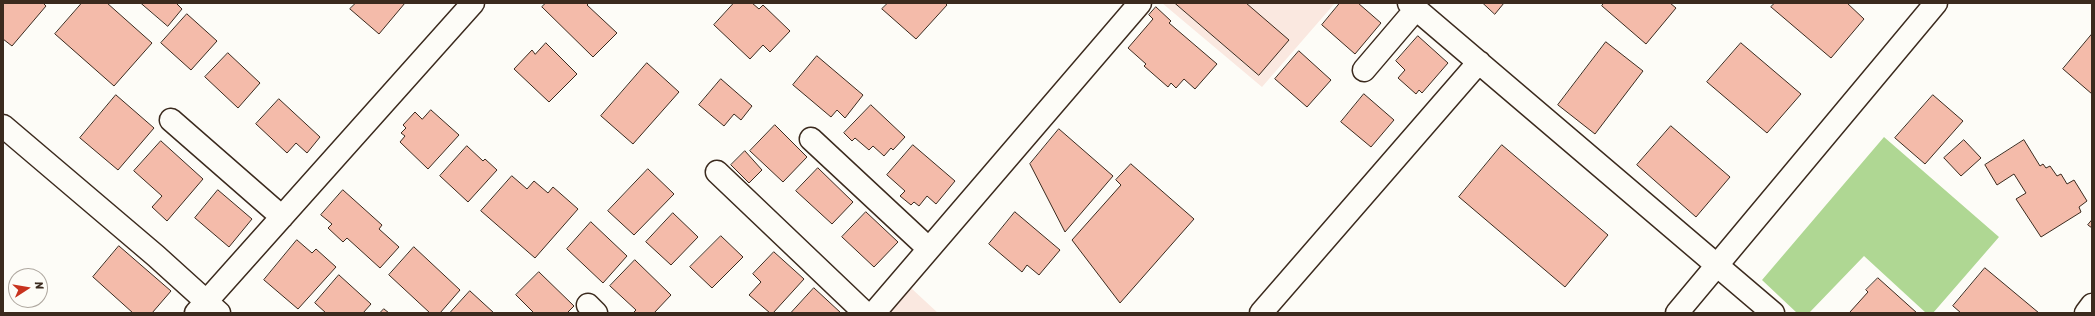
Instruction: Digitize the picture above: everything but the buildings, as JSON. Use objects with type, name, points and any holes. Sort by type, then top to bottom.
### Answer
[{"type":"street","points":[[874,313],[928,248],[1140,3]]},
{"type":"street","points":[[1677,313],[1718,266],[1936,3]]},
{"type":"street","points":[[3,126],[207,309],[282,217],[466,5]]},
{"type":"street","points":[[1364,70],[1413,6],[1773,313]]},
{"type":"street","points":[[1261,313],[1479,62]]},
{"type":"street","points":[[171,120],[282,217]]},
{"type":"street","points":[[811,139],[928,248]]},
{"type":"street","points":[[717,172],[865,313]]},
{"type":"street","points":[[2086,313],[2092,305]]},
{"type":"shaded area","points":[[1162,3],[1335,3],[1262,87]]},
{"type":"shaded area","points":[[911,288],[938,313],[889,313]]},
{"type":"green space","points":[[1884,137],[1999,237],[1933,313],[1926,313],[1864,256],[1809,313],[1797,313],[1762,280]]}]
